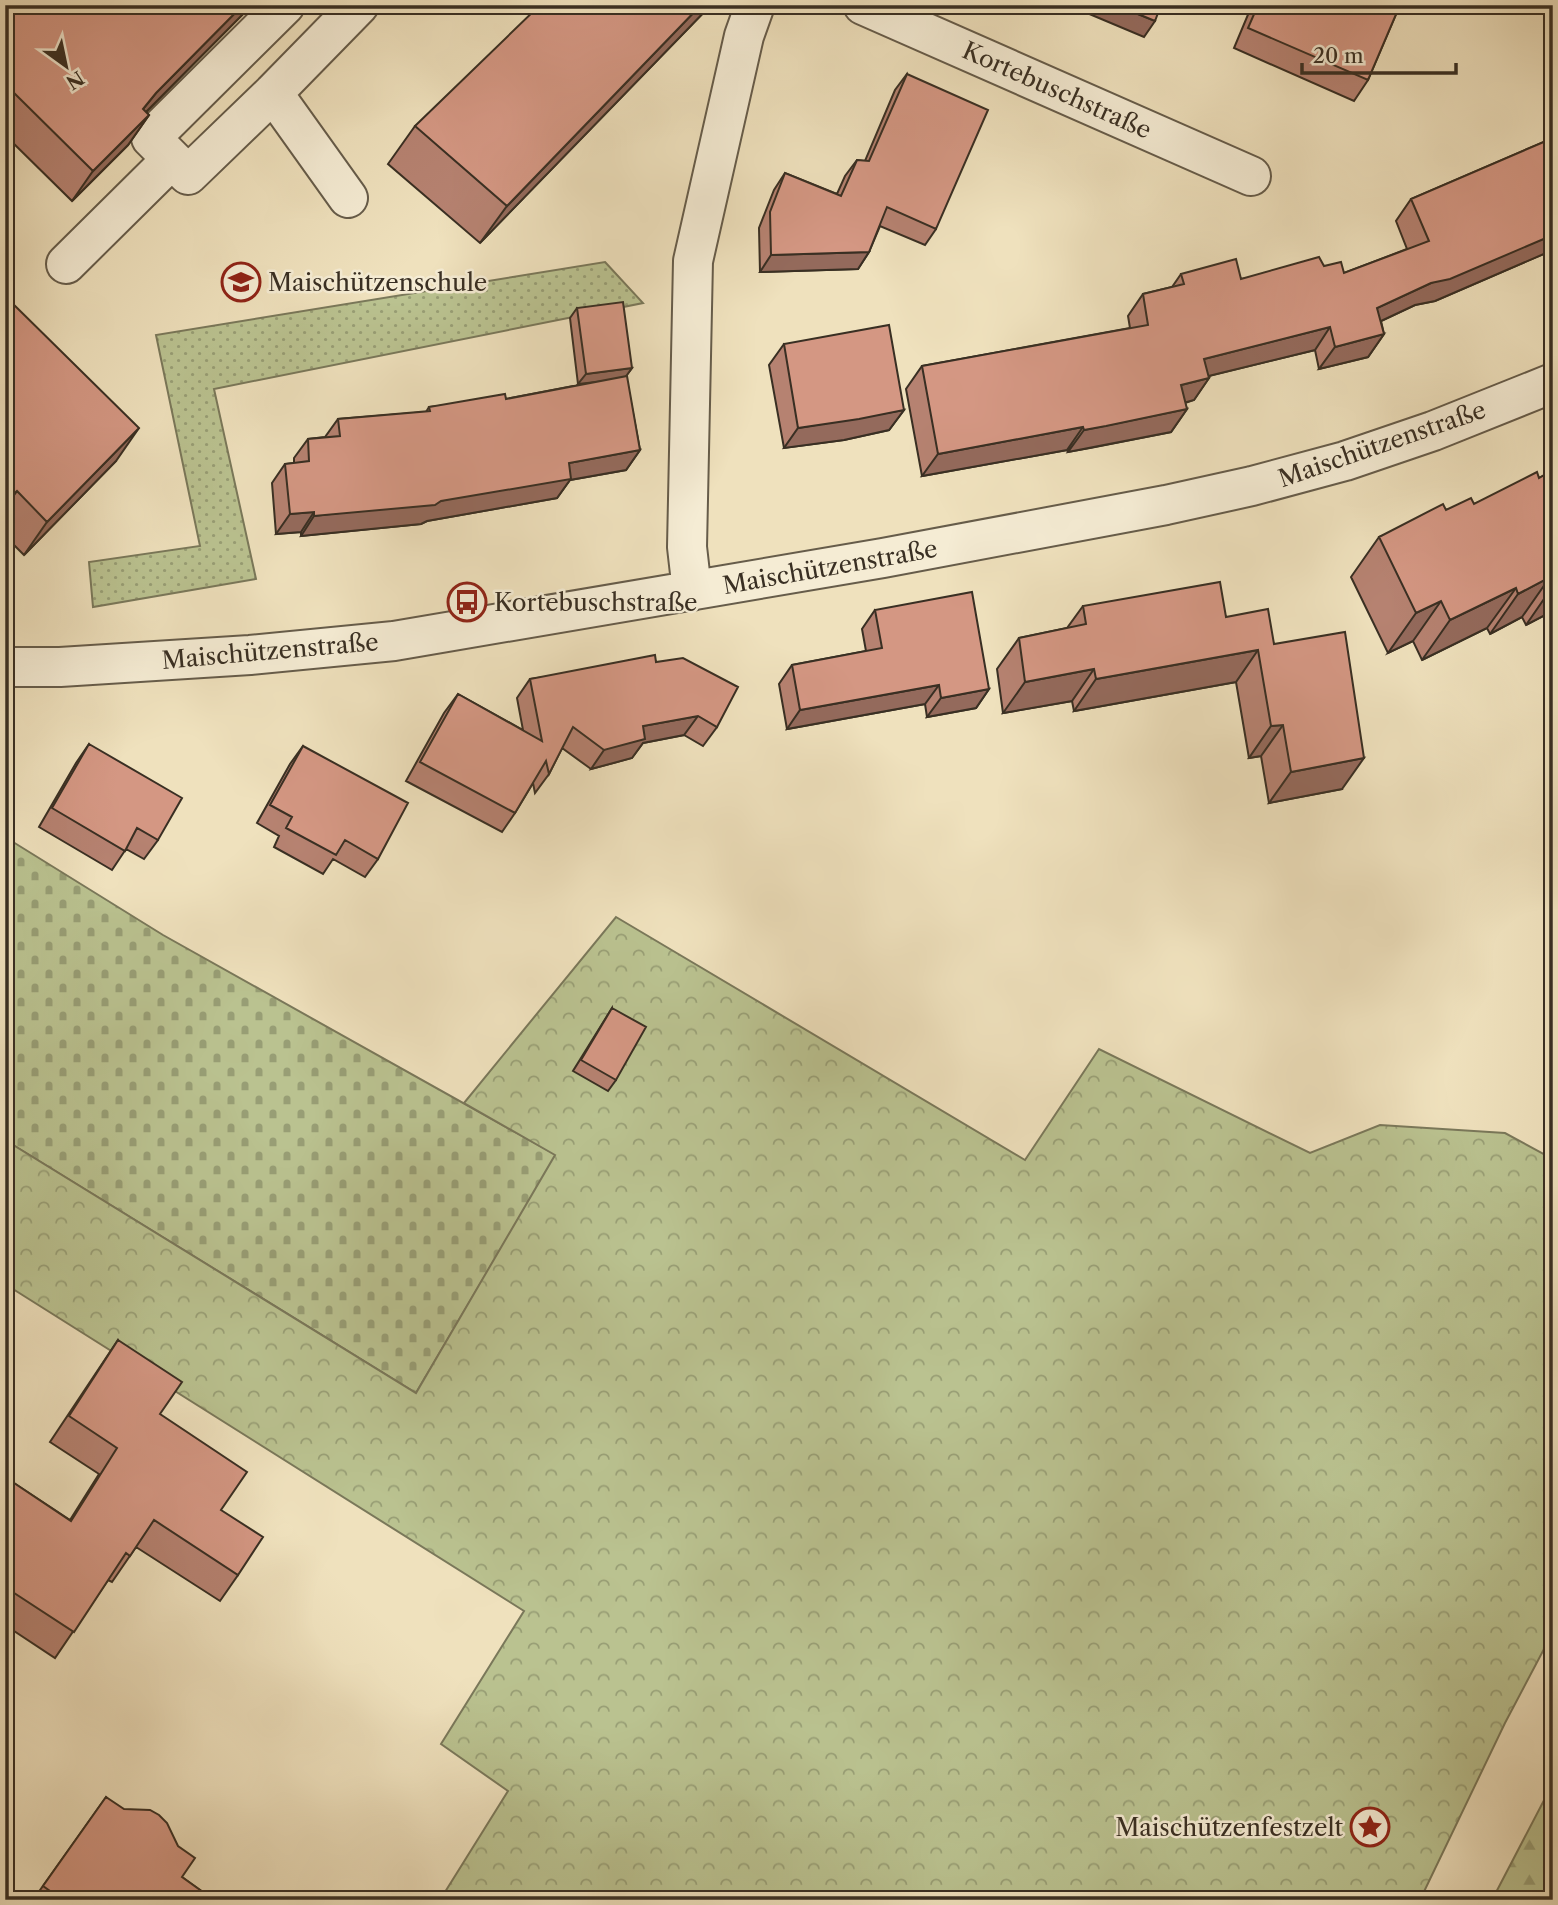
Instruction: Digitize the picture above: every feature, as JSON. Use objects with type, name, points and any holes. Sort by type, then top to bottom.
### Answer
[{"type":"street","points":[[285,5],[151,138],[188,175],[359,5]]},
{"type":"street","points":[[692,591],[688,547],[693,261],[744,36],[755,5]]},
{"type":"street","name":"Kortebuschstraße","points":[[863,5],[1251,176]]},
{"type":"street","points":[[273,93],[348,198]]},
{"type":"street","points":[[66,264],[172,159]]},
{"type":"street","name":"Maischützenstraße","points":[[5,667],[60,667],[250,655],[394,640],[883,558],[1167,505],[1252,486],[1357,457],[1433,431],[1553,383]]},
{"type":"green space","points":[[605,262],[643,303],[214,389],[256,579],[93,607],[89,562],[200,546],[156,335]]},
{"type":"green space","points":[[5,837],[163,935],[556,1155],[416,1393],[5,1140]]},
{"type":"green space","points":[[616,917],[1025,1160],[1099,1049],[1310,1153],[1380,1125],[1505,1133],[1553,1159],[1553,1632],[1505,1723],[1420,1900],[440,1900],[508,1791],[441,1744],[524,1611],[5,1284],[5,1140],[416,1393],[555,1155],[464,1103]]},
{"type":"green space","points":[[1553,1783],[1553,1900],[1492,1900]]},
{"type":"building","points":[[5,5],[243,5],[156,93],[143,109],[149,115],[93,171],[5,84]]},
{"type":"building","points":[[540,5],[701,5],[507,206],[415,126]]},
{"type":"building","points":[[1116,5],[1161,5],[1155,21]]},
{"type":"building","points":[[1258,5],[1400,5],[1368,80],[1248,28]]},
{"type":"building","points":[[907,74],[988,110],[936,229],[887,207],[869,252],[771,255],[770,212],[785,173],[841,196],[857,160],[869,161]]},
{"type":"building","points":[[1553,138],[1553,235],[1450,279],[1431,283],[1377,308],[1384,334],[1335,347],[1330,327],[1204,359],[1209,378],[1181,385],[1187,409],[1084,430],[1083,427],[938,454],[922,366],[1148,325],[1143,294],[1184,284],[1181,274],[1236,259],[1241,279],[1319,257],[1324,266],[1341,262],[1344,273],[1429,241],[1411,199]]},
{"type":"building","points":[[5,296],[139,428],[47,522],[17,491],[7,500],[5,498]]},
{"type":"building","points":[[623,302],[632,368],[586,374],[577,308]]},
{"type":"building","points":[[889,325],[904,410],[798,428],[784,344]]},
{"type":"building","points":[[627,376],[640,450],[569,463],[571,479],[441,501],[435,505],[314,516],[314,512],[290,514],[285,464],[309,461],[308,439],[340,436],[338,419],[430,411],[429,407],[505,394],[506,399]]},
{"type":"building","points":[[1553,470],[1553,583],[1550,577],[1518,594],[1516,588],[1450,620],[1441,601],[1416,613],[1379,537],[1443,504],[1446,510],[1471,498],[1474,504],[1537,472],[1539,478]]},
{"type":"building","points":[[1220,582],[1226,617],[1268,609],[1274,644],[1345,632],[1364,758],[1291,772],[1283,725],[1271,726],[1258,650],[1096,679],[1094,669],[1025,682],[1019,638],[1086,624],[1083,606]]},
{"type":"building","points":[[972,592],[989,689],[941,698],[939,685],[800,710],[792,665],[882,648],[875,610]]},
{"type":"building","points":[[655,655],[656,662],[683,658],[738,687],[717,727],[698,716],[643,726],[645,739],[604,750],[573,727],[549,774],[546,761],[515,813],[420,762],[458,694],[542,741],[530,679]]},
{"type":"building","points":[[89,744],[182,798],[158,840],[137,828],[125,851],[52,808]]},
{"type":"building","points":[[303,746],[408,803],[378,859],[345,840],[336,855],[286,828],[292,817],[270,805]]},
{"type":"building","points":[[612,1008],[646,1027],[616,1080],[581,1060]]},
{"type":"building","points":[[118,1340],[182,1382],[160,1414],[247,1472],[221,1510],[263,1537],[238,1575],[154,1520],[130,1556],[126,1553],[74,1632],[5,1587],[5,1477],[71,1521],[117,1448],[69,1416]]},
{"type":"building","points":[[106,1797],[124,1809],[150,1810],[159,1815],[167,1823],[178,1846],[195,1858],[182,1877],[214,1900],[63,1900],[43,1886]]},
{"type":"place","name":"Maischützenschule","points":[[241,282]]},
{"type":"place","name":"Kortebuschstraße","points":[[467,602]]},
{"type":"place","name":"Maischützenfestzelt","points":[[1370,1827]]}]
